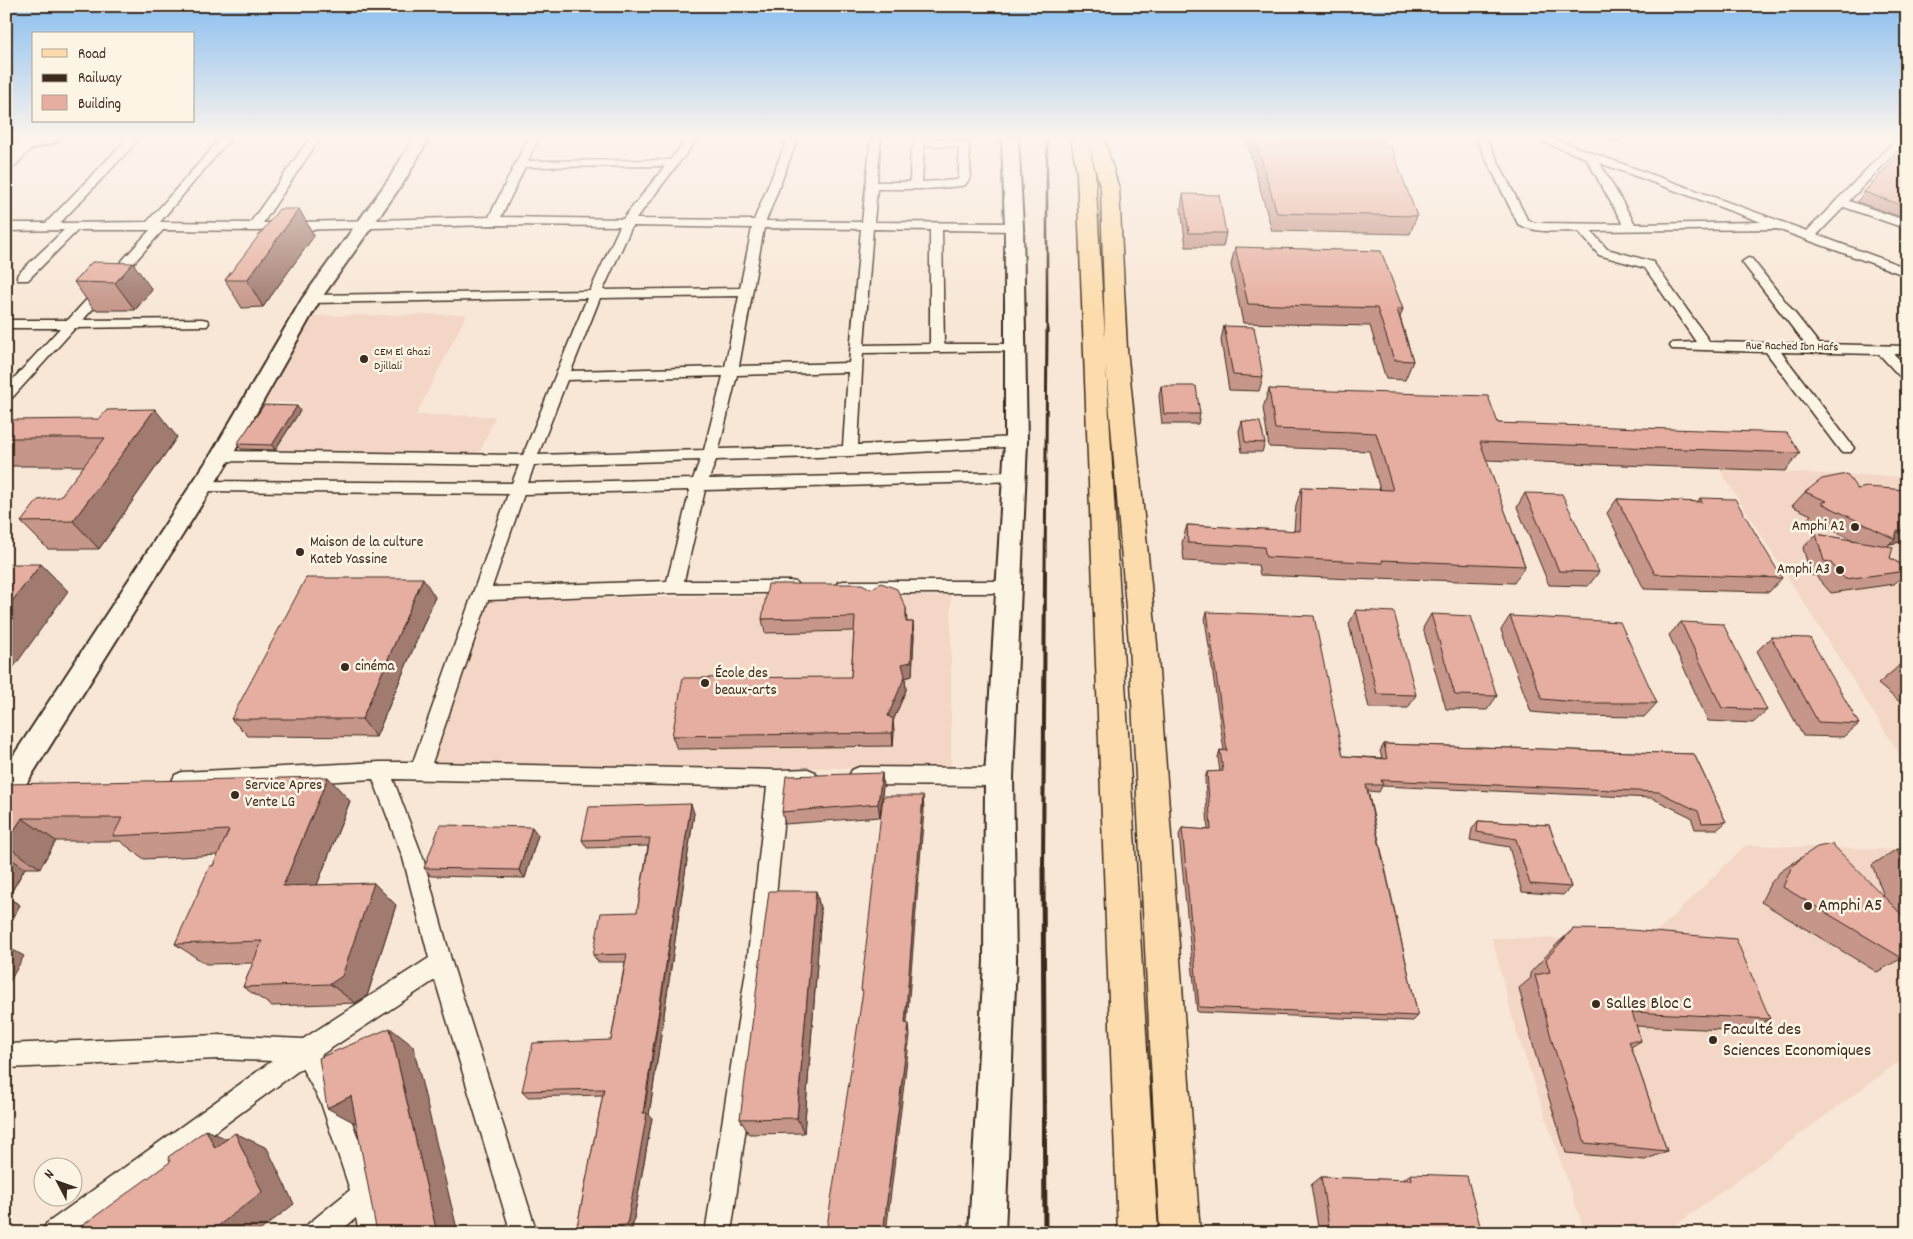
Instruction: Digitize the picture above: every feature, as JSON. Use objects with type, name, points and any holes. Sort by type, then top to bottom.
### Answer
[{"type":"main road","points":[[1087,196],[1138,1233]]},
{"type":"main road","points":[[1110,196],[1116,349],[1143,644],[1180,1233]]},
{"type":"street","points":[[49,228],[80,196]]},
{"type":"street","points":[[6,396],[74,322],[179,196]]},
{"type":"street","points":[[254,227],[275,196]]},
{"type":"street","points":[[13,782],[221,456],[311,299],[386,196]]},
{"type":"street","points":[[493,221],[506,196]]},
{"type":"street","points":[[420,770],[528,460],[561,376],[628,221],[648,196]]},
{"type":"street","points":[[674,587],[699,484],[711,453],[731,370],[759,223],[770,196]]},
{"type":"street","points":[[850,451],[870,196]]},
{"type":"street","points":[[987,1233],[1000,961],[999,777],[1016,442],[1013,196]]},
{"type":"street","points":[[1509,196],[1522,222],[1540,228],[1786,226]]},
{"type":"street","points":[[1613,196],[1630,226]]},
{"type":"street","points":[[1703,196],[1810,234],[1907,272]]},
{"type":"street","points":[[1810,234],[1847,196]]},
{"type":"street","points":[[1841,202],[1907,225]]},
{"type":"street","points":[[6,227],[254,227],[493,221],[628,221],[1014,227]]},
{"type":"street","points":[[936,226],[937,349]]},
{"type":"street","points":[[23,277],[74,227]]},
{"type":"street","points":[[1582,228],[1606,253],[1636,259],[1649,265],[1705,345]]},
{"type":"street","points":[[1748,262],[1815,348]]},
{"type":"street","points":[[311,299],[745,292]]},
{"type":"street","points":[[6,324],[74,322],[202,323]]},
{"type":"street","name":"Rue Rached Ibn Hafs","points":[[1677,346],[1907,350]]},
{"type":"street","points":[[1770,347],[1846,448]]},
{"type":"street","points":[[857,349],[1016,348]]},
{"type":"street","points":[[1882,349],[1907,376]]},
{"type":"street","points":[[561,376],[857,367]]},
{"type":"street","points":[[221,456],[528,460],[711,453],[850,451],[1016,442]]},
{"type":"street","points":[[201,486],[518,489],[1014,477]]},
{"type":"street","points":[[482,594],[674,587],[802,587]]},
{"type":"street","points":[[832,587],[1008,587]]},
{"type":"street","points":[[164,782],[380,770],[778,779],[999,777]]},
{"type":"street","points":[[380,770],[413,858],[441,963],[524,1233]]},
{"type":"street","points":[[718,1233],[758,964],[778,779]]},
{"type":"street","points":[[55,1233],[306,1051],[441,963]]},
{"type":"street","points":[[6,1056],[218,1047],[306,1051]]},
{"type":"street","points":[[306,1051],[331,1098],[364,1195],[372,1233]]},
{"type":"street","points":[[317,1233],[364,1195]]},
{"type":"shaded area","name":"CEM El Ghazi Djillali","points":[[467,314],[416,415],[495,416],[479,455],[271,454],[301,403],[257,402],[313,316]]},
{"type":"shaded area","points":[[1720,470],[1907,477],[1907,766]]},
{"type":"shaded area","name":"École des beaux-arts","points":[[951,595],[951,768],[426,767],[490,599]]},
{"type":"shaded area","name":"Faculté des Sciences Economiques","points":[[1746,845],[1907,850],[1907,1056],[1665,1233],[1585,1233],[1514,1024],[1492,938],[1650,939]]},
{"type":"building","points":[[1183,196],[1219,196],[1226,233],[1189,233]]},
{"type":"building","points":[[1272,196],[1409,196],[1417,216],[1277,213]]},
{"type":"building","points":[[1875,196],[1907,196],[1907,207]]},
{"type":"building","points":[[279,209],[299,209],[247,280],[225,280]]},
{"type":"building","points":[[1235,247],[1381,251],[1403,309],[1397,309],[1413,361],[1394,360],[1377,308],[1248,304]]},
{"type":"building","points":[[92,262],[133,263],[115,283],[74,282]]},
{"type":"building","points":[[1224,326],[1254,327],[1263,377],[1233,375]]},
{"type":"building","points":[[1161,386],[1196,386],[1200,414],[1164,414]]},
{"type":"building","points":[[1269,389],[1488,396],[1498,423],[1787,433],[1800,453],[1480,442],[1525,566],[1382,560],[1383,563],[1266,557],[1264,547],[1188,543],[1187,525],[1300,531],[1302,487],[1393,490],[1376,433],[1275,429]]},
{"type":"building","points":[[264,405],[297,406],[272,445],[237,444]]},
{"type":"building","points":[[155,409],[73,521],[21,522],[38,500],[60,497],[105,438],[6,438],[6,420],[99,419],[107,410]]},
{"type":"building","points":[[1242,421],[1260,422],[1265,443],[1245,442]]},
{"type":"building","points":[[1847,474],[1857,489],[1867,487],[1907,490],[1907,529],[1897,531],[1895,539],[1821,503],[1827,501],[1805,492],[1822,479]]},
{"type":"building","points":[[1525,493],[1562,494],[1599,572],[1559,571]]},
{"type":"building","points":[[1700,498],[1735,499],[1782,578],[1655,574],[1617,499],[1702,502]]},
{"type":"building","points":[[1816,534],[1893,547],[1890,558],[1907,568],[1907,571],[1845,579],[1830,562],[1824,561]]},
{"type":"building","points":[[6,564],[41,564],[6,609]]},
{"type":"building","name":"cinéma","points":[[306,578],[423,578],[362,719],[231,719]]},
{"type":"building","points":[[881,583],[897,589],[906,608],[906,622],[913,622],[911,662],[902,664],[905,676],[888,716],[893,719],[892,733],[672,736],[683,678],[851,677],[855,617],[762,619],[768,584],[862,584],[871,589]]},
{"type":"building","points":[[1356,610],[1394,612],[1416,695],[1377,694]]},
{"type":"building","points":[[1207,612],[1314,616],[1343,756],[1387,759],[1384,744],[1694,754],[1726,822],[1702,823],[1698,811],[1659,792],[1381,780],[1383,785],[1366,785],[1418,1016],[1199,1007],[1182,828],[1211,830],[1207,772],[1223,771],[1220,750],[1227,751]]},
{"type":"building","points":[[1431,614],[1471,616],[1497,696],[1455,695]]},
{"type":"building","points":[[1510,616],[1620,622],[1657,703],[1586,703],[1542,699]]},
{"type":"building","points":[[1681,622],[1723,624],[1767,710],[1722,708]]},
{"type":"building","points":[[1771,637],[1810,638],[1859,724],[1818,722]]},
{"type":"building","points":[[1907,659],[1907,674],[1898,666]]},
{"type":"building","points":[[882,773],[878,804],[782,812],[786,776]]},
{"type":"building","points":[[328,777],[283,886],[374,883],[342,976],[330,984],[243,987],[262,941],[175,944],[210,866],[213,866],[229,830],[113,836],[122,818],[22,818],[6,843],[6,784]]},
{"type":"building","points":[[883,796],[923,796],[905,1023],[909,1024],[883,1233],[826,1233],[863,991],[861,990]]},
{"type":"building","points":[[691,804],[643,1113],[647,1113],[627,1225],[577,1227],[604,1089],[522,1091],[533,1043],[611,1040],[627,954],[593,955],[601,913],[637,912],[650,838],[582,840],[589,807]]},
{"type":"building","points":[[1478,821],[1549,825],[1571,887],[1530,884],[1516,839],[1477,832]]},
{"type":"building","points":[[440,825],[532,827],[519,870],[424,868]]},
{"type":"building","points":[[1832,844],[1907,920],[1907,953],[1902,958],[1783,887],[1791,868],[1802,857],[1817,847]]},
{"type":"building","points":[[1897,849],[1907,851],[1907,876]]},
{"type":"building","points":[[769,891],[816,891],[797,1118],[740,1119]]},
{"type":"building","points":[[1573,929],[1630,930],[1736,939],[1770,1019],[1632,1012],[1641,1041],[1629,1041],[1667,1151],[1585,1143],[1552,1041],[1535,975],[1550,972],[1546,959]]},
{"type":"building","points":[[390,1028],[437,1233],[377,1233],[351,1096],[327,1108],[319,1058]]},
{"type":"building","points":[[206,1130],[215,1148],[235,1133],[262,1192],[209,1233],[72,1233],[170,1162],[168,1157]]},
{"type":"building","points":[[1411,1174],[1467,1176],[1482,1233],[1330,1233],[1321,1177],[1412,1180]]},
{"type":"railway","points":[[1047,196],[1047,330]]},
{"type":"railway","points":[[1045,572],[1047,330]]},
{"type":"railway","points":[[1043,869],[1045,570]]},
{"type":"railway","points":[[1043,869],[1045,1233]]},
{"type":"place","name":"CEM El Ghazi Djillali","points":[[364,359]]},
{"type":"place","name":"Amphi A2","points":[[1855,527]]},
{"type":"place","name":"Maison de la culture Kateb Yassine","points":[[300,552]]},
{"type":"place","name":"Amphi A3","points":[[1840,570]]},
{"type":"place","name":"cinéma","points":[[345,667]]},
{"type":"place","name":"École des beaux-arts","points":[[705,683]]},
{"type":"place","name":"Service Apres Vente LG","points":[[235,795]]},
{"type":"place","name":"Amphi A5","points":[[1808,906]]},
{"type":"place","name":"Salles Bloc C","points":[[1596,1004]]},
{"type":"place","name":"Faculté des Sciences Economiques","points":[[1713,1040]]}]
